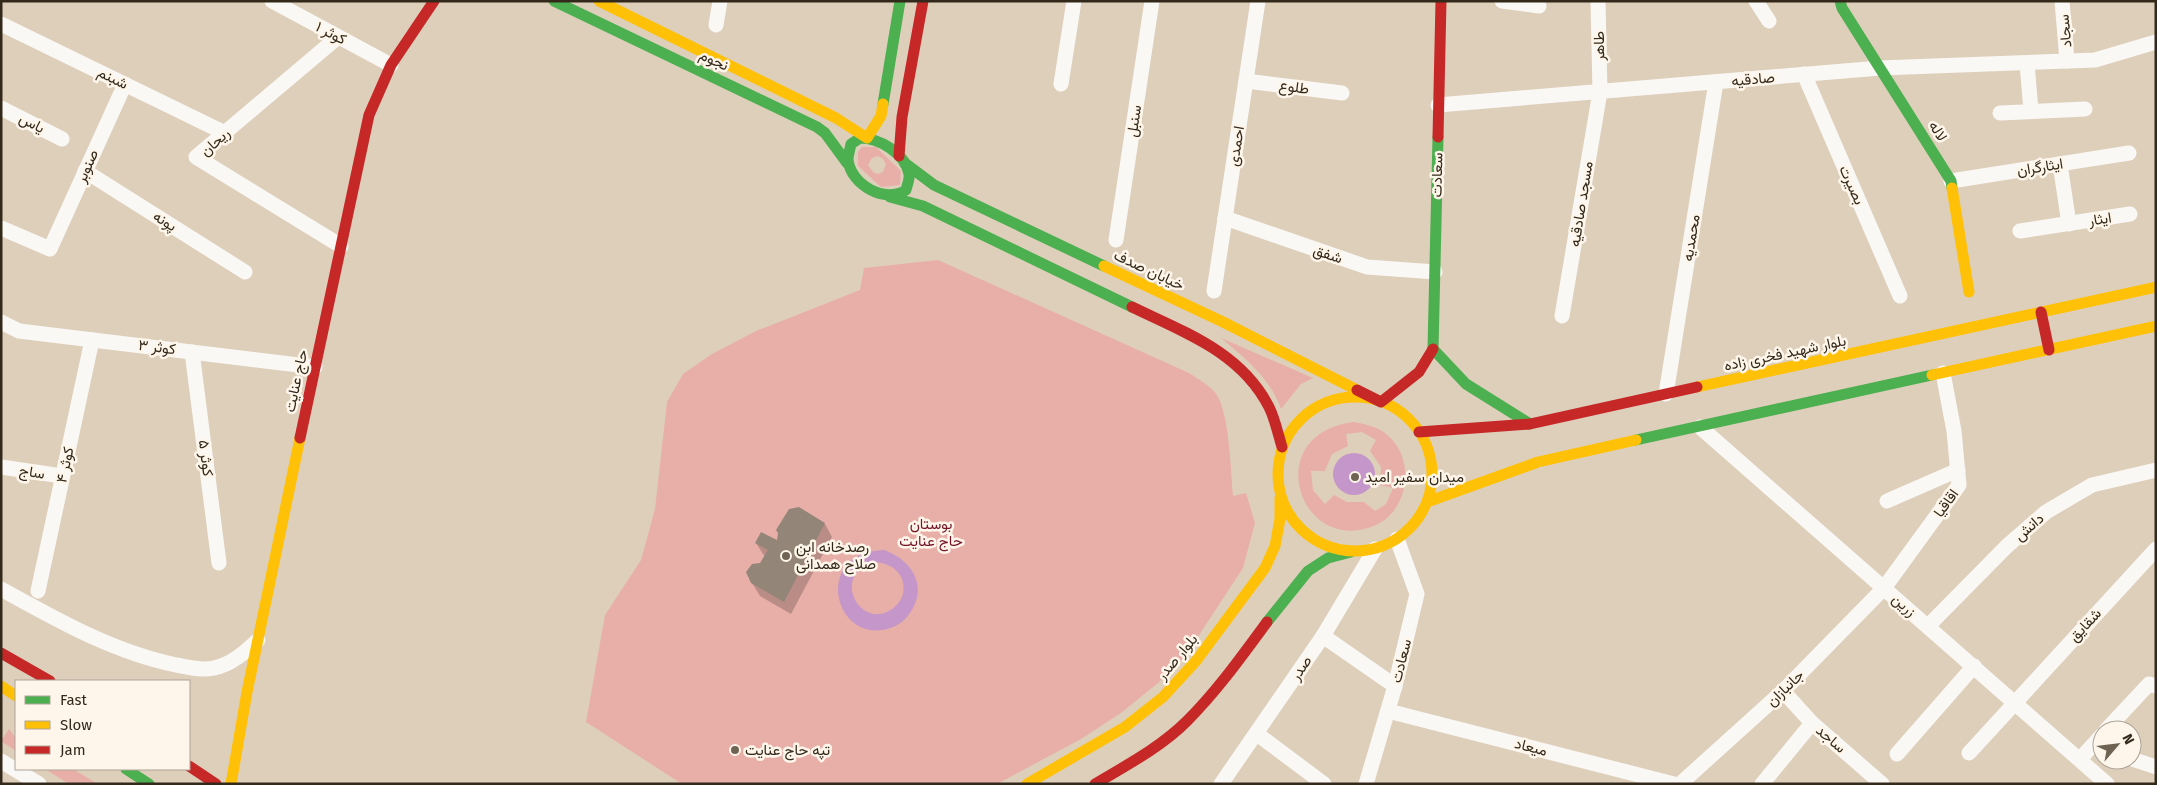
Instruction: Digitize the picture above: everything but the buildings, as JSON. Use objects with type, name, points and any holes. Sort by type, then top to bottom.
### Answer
[{"type":"main road","name":"حاج عنایت","points":[[232,784],[258,640],[370,115],[391,65],[434,1]]},
{"type":"main road","name":"نجوم","points":[[554,1],[817,127],[825,134],[847,163]]},
{"type":"main road","name":"نجوم","points":[[599,1],[836,118],[867,138]]},
{"type":"main road","points":[[867,138],[880,116],[900,1]]},
{"type":"main road","points":[[902,160],[902,118],[923,1]]},
{"type":"main road","name":"سعادت","points":[[1433,349],[1441,1]]},
{"type":"main road","name":"لاله","points":[[1840,1],[1842,8],[1951,181],[1969,292]]},
{"type":"main road","points":[[890,196],[901,193],[908,187],[909,175],[902,160],[880,141],[860,138],[851,144],[846,157],[847,163],[858,179],[870,190],[923,206],[1211,345],[1244,372],[1269,407],[1282,447]]},
{"type":"main road","name":"خیابان صدف","points":[[902,160],[934,186],[1223,322],[1382,402]]},
{"type":"main road","name":"بلوار شهید فخری زاده","points":[[1419,432],[1530,424],[2156,287]]},
{"type":"main road","points":[[2041,312],[2049,350]]},
{"type":"main road","points":[[1427,502],[1538,462],[2156,326]]},
{"type":"main road","points":[[1382,402],[1419,372],[1433,349],[1466,384],[1530,424]]},
{"type":"main road","points":[[1094,784],[1144,755],[1186,722],[1222,682],[1292,589],[1308,571],[1328,558],[1351,552],[1376,549],[1397,539],[1415,523],[1427,502],[1432,478],[1429,454],[1419,432],[1403,414],[1382,402],[1358,397],[1334,400],[1312,410],[1306,415],[1294,426],[1282,447],[1277,471],[1280,495],[1290,517],[1306,535],[1328,547],[1351,552]]},
{"type":"main road","name":"بلوار صدر","points":[[1027,784],[1125,727],[1163,697],[1196,660],[1265,568],[1275,546],[1280,519],[1280,495]]},
{"type":"main road","points":[[1,653],[48,680]]},
{"type":"main road","points":[[1,686],[15,695]]},
{"type":"main road","points":[[190,767],[216,784]]},
{"type":"main road","points":[[128,770],[149,784]]},
{"type":"street","name":"کوثر ۱","points":[[272,1],[391,65]]},
{"type":"street","points":[[716,26],[720,1]]},
{"type":"street","points":[[1061,84],[1074,1]]},
{"type":"street","name":"سنبل","points":[[1116,240],[1152,1]]},
{"type":"street","name":"احمدی","points":[[1214,291],[1258,1]]},
{"type":"street","points":[[1502,1],[1539,6]]},
{"type":"street","name":"طاهر","points":[[1598,1],[1600,92]]},
{"type":"street","points":[[1756,1],[1769,21]]},
{"type":"street","name":"سجاد","points":[[2062,1],[2067,61]]},
{"type":"street","name":"شبنم","points":[[1,24],[225,132]]},
{"type":"street","name":"ریحان","points":[[338,37],[196,157],[341,246]]},
{"type":"street","name":"صادقیه","points":[[1438,105],[1880,68],[2095,60],[2156,42]]},
{"type":"street","points":[[2027,63],[2031,111]]},
{"type":"street","name":"بصیرت","points":[[1804,74],[1900,296]]},
{"type":"street","name":"طلوع","points":[[1246,81],[1342,93]]},
{"type":"street","name":"محمدیه","points":[[1666,394],[1716,82]]},
{"type":"street","name":"صنوبر","points":[[1,228],[50,249],[124,84]]},
{"type":"street","name":"مسجد صادقیه","points":[[1562,316],[1600,92]]},
{"type":"street","name":"یاس","points":[[1,108],[62,139]]},
{"type":"street","points":[[2000,113],[2085,109]]},
{"type":"street","name":"ایثارگران","points":[[1951,181],[2129,153]]},
{"type":"street","name":"ایثار","points":[[2060,164],[2069,224]]},
{"type":"street","name":"پونه","points":[[85,170],[244,272]]},
{"type":"street","name":"ایثار","points":[[2020,231],[2130,214]]},
{"type":"street","name":"شفق","points":[[1225,218],[1366,267],[1435,272]]},
{"type":"street","name":"کوثر ۳","points":[[1,322],[19,331],[315,366]]},
{"type":"street","name":"کوثر ۴","points":[[38,591],[92,340]]},
{"type":"street","name":"کوثر ۵","points":[[192,352],[219,564]]},
{"type":"street","name":"اقاقیا","points":[[1884,588],[1959,485],[1954,431],[1943,373]]},
{"type":"street","name":"زرین","points":[[1700,426],[2108,784]]},
{"type":"street","name":"ساج","points":[[1,467],[62,476]]},
{"type":"street","points":[[1887,501],[1958,470]]},
{"type":"street","name":"دانش","points":[[1928,626],[2007,546],[2046,512],[2092,485],[2156,470]]},
{"type":"street","name":"سعادت","points":[[1366,784],[1395,686],[1417,594],[1397,539]]},
{"type":"street","name":"صدر","points":[[1221,784],[1323,636],[1376,549]]},
{"type":"street","name":"شقایق","points":[[1969,753],[2014,701],[2156,549]]},
{"type":"street","name":"جانبازان","points":[[1680,784],[1783,691],[1884,588]]},
{"type":"street","points":[[1,590],[83,634],[152,660],[197,669],[213,668],[228,664],[258,640]]},
{"type":"street","points":[[1323,636],[1395,686]]},
{"type":"street","points":[[1898,754],[1974,666]]},
{"type":"street","points":[[2115,720],[2149,684],[2156,686]]},
{"type":"street","name":"ساجد","points":[[1783,691],[1812,723],[1882,784]]},
{"type":"street","name":"میعاد","points":[[1388,711],[1674,784]]},
{"type":"street","points":[[1762,784],[1812,723]]},
{"type":"street","points":[[1257,734],[1324,784]]},
{"type":"street","points":[[2080,759],[2092,748]]},
{"type":"street","points":[[1,761],[15,769]]},
{"type":"street","points":[[2142,762],[2156,767]]},
{"type":"street","points":[[16,770],[39,784]]},
{"type":"green space","points":[[862,147],[876,147],[901,171],[900,185],[881,187],[858,166],[858,152]],"holes":[[[878,156],[886,164],[883,172],[878,174],[873,172],[868,165],[872,158]]]},
{"type":"green space","name":"بوستان حاج عنایت","points":[[938,260],[1189,373],[1217,395],[1227,429],[1233,496],[1246,493],[1255,523],[1243,568],[1186,655],[1158,683],[1121,713],[1081,739],[997,784],[682,784],[586,722],[605,615],[641,560],[655,509],[667,402],[683,374],[712,354],[756,331],[860,290],[864,268]]},
{"type":"green space","points":[[1221,338],[1313,378],[1301,384],[1281,409],[1264,378]]},
{"type":"green space","points":[[1353,422],[1366,425],[1385,433],[1399,449],[1405,469],[1404,490],[1395,509],[1380,523],[1368,528],[1343,530],[1323,522],[1308,507],[1300,488],[1299,467],[1307,447],[1325,431]],"holes":[[[1362,432],[1376,440],[1370,451],[1381,467],[1380,485],[1393,488],[1386,504],[1375,511],[1364,502],[1347,502],[1334,495],[1325,504],[1313,490],[1311,471],[1325,471],[1332,454],[1348,446],[1346,434]]]},
{"type":"green space","points":[[9,729],[15,737],[15,750],[1,741]]},
{"type":"green space","points":[[75,770],[96,783],[69,784],[48,771]]},
{"type":"shaded area","points":[[1358,453],[1366,456],[1372,462],[1375,474],[1372,486],[1366,492],[1350,495],[1342,492],[1336,486],[1333,470],[1336,462],[1342,456]]},
{"type":"shaded area","points":[[884,550],[904,561],[911,569],[916,578],[917,598],[913,608],[900,624],[887,629],[869,630],[854,623],[844,611],[839,596],[839,580],[847,565],[861,555]],"holes":[[[873,562],[896,570],[903,581],[904,587],[903,594],[897,605],[881,614],[870,613],[861,607],[855,599],[852,589],[853,578],[860,569]]]},
{"type":"traffic: fast","points":[[554,1],[817,127],[825,133],[847,163]]},
{"type":"traffic: fast","points":[[883,104],[900,1]]},
{"type":"traffic: fast","points":[[1840,1],[1842,8],[1951,181],[1952,188]]},
{"type":"traffic: fast","points":[[1433,349],[1438,137]]},
{"type":"traffic: fast","points":[[860,138],[883,144],[897,153],[907,166],[909,174],[906,190],[898,194],[888,195],[879,193],[870,190],[855,177],[850,169],[848,158],[851,144],[860,138]]},
{"type":"traffic: fast","points":[[906,164],[934,185],[1104,266]]},
{"type":"traffic: fast","points":[[890,197],[923,206],[1132,307]]},
{"type":"traffic: fast","points":[[1433,349],[1466,384],[1530,424]]},
{"type":"traffic: fast","points":[[1636,440],[1932,375]]},
{"type":"traffic: fast","points":[[1267,622],[1308,571],[1328,558],[1351,552]]},
{"type":"traffic: fast","points":[[128,770],[149,784]]},
{"type":"traffic: slow","points":[[599,1],[836,118],[867,138],[881,116],[883,104]]},
{"type":"traffic: slow","points":[[1952,188],[1969,292]]},
{"type":"traffic: slow","points":[[1104,266],[1223,322],[1357,390]]},
{"type":"traffic: slow","points":[[1697,387],[2156,287]]},
{"type":"traffic: slow","points":[[1932,375],[2156,326]]},
{"type":"traffic: slow","points":[[1355,397],[1384,403],[1398,410],[1409,420],[1419,431],[1426,445],[1432,474],[1426,503],[1419,517],[1409,528],[1398,538],[1384,545],[1355,551],[1326,545],[1312,538],[1301,528],[1291,517],[1284,503],[1278,474],[1284,445],[1291,431],[1301,420],[1312,410],[1326,403],[1355,397]]},
{"type":"traffic: slow","points":[[231,784],[247,692],[300,438]]},
{"type":"traffic: slow","points":[[1427,502],[1538,462],[1636,440]]},
{"type":"traffic: slow","points":[[1027,784],[1125,727],[1163,697],[1196,661],[1265,568],[1275,546],[1280,519],[1280,498]]},
{"type":"traffic: slow","points":[[1,686],[15,695]]},
{"type":"traffic: jam","points":[[300,438],[369,115],[391,65],[434,1]]},
{"type":"traffic: jam","points":[[899,156],[902,117],[923,1]]},
{"type":"traffic: jam","points":[[1438,137],[1441,1]]},
{"type":"traffic: jam","points":[[1132,307],[1210,346],[1243,372],[1257,388],[1269,407],[1282,447]]},
{"type":"traffic: jam","points":[[2041,312],[2049,350]]},
{"type":"traffic: jam","points":[[1357,390],[1381,402],[1419,372],[1433,349]]},
{"type":"traffic: jam","points":[[1419,432],[1530,424],[1697,387]]},
{"type":"traffic: jam","points":[[1095,784],[1155,747],[1187,721],[1219,685],[1267,622]]},
{"type":"traffic: jam","points":[[1,653],[48,680]]},
{"type":"traffic: jam","points":[[190,767],[216,784]]},
{"type":"place","name":"میدان سفیر امید","points":[[1355,477]]},
{"type":"place","name":"رصدخانه ابن صلاح همدانی","points":[[786,556]]},
{"type":"place","name":"تپه حاج عنایت","points":[[735,750]]}]
